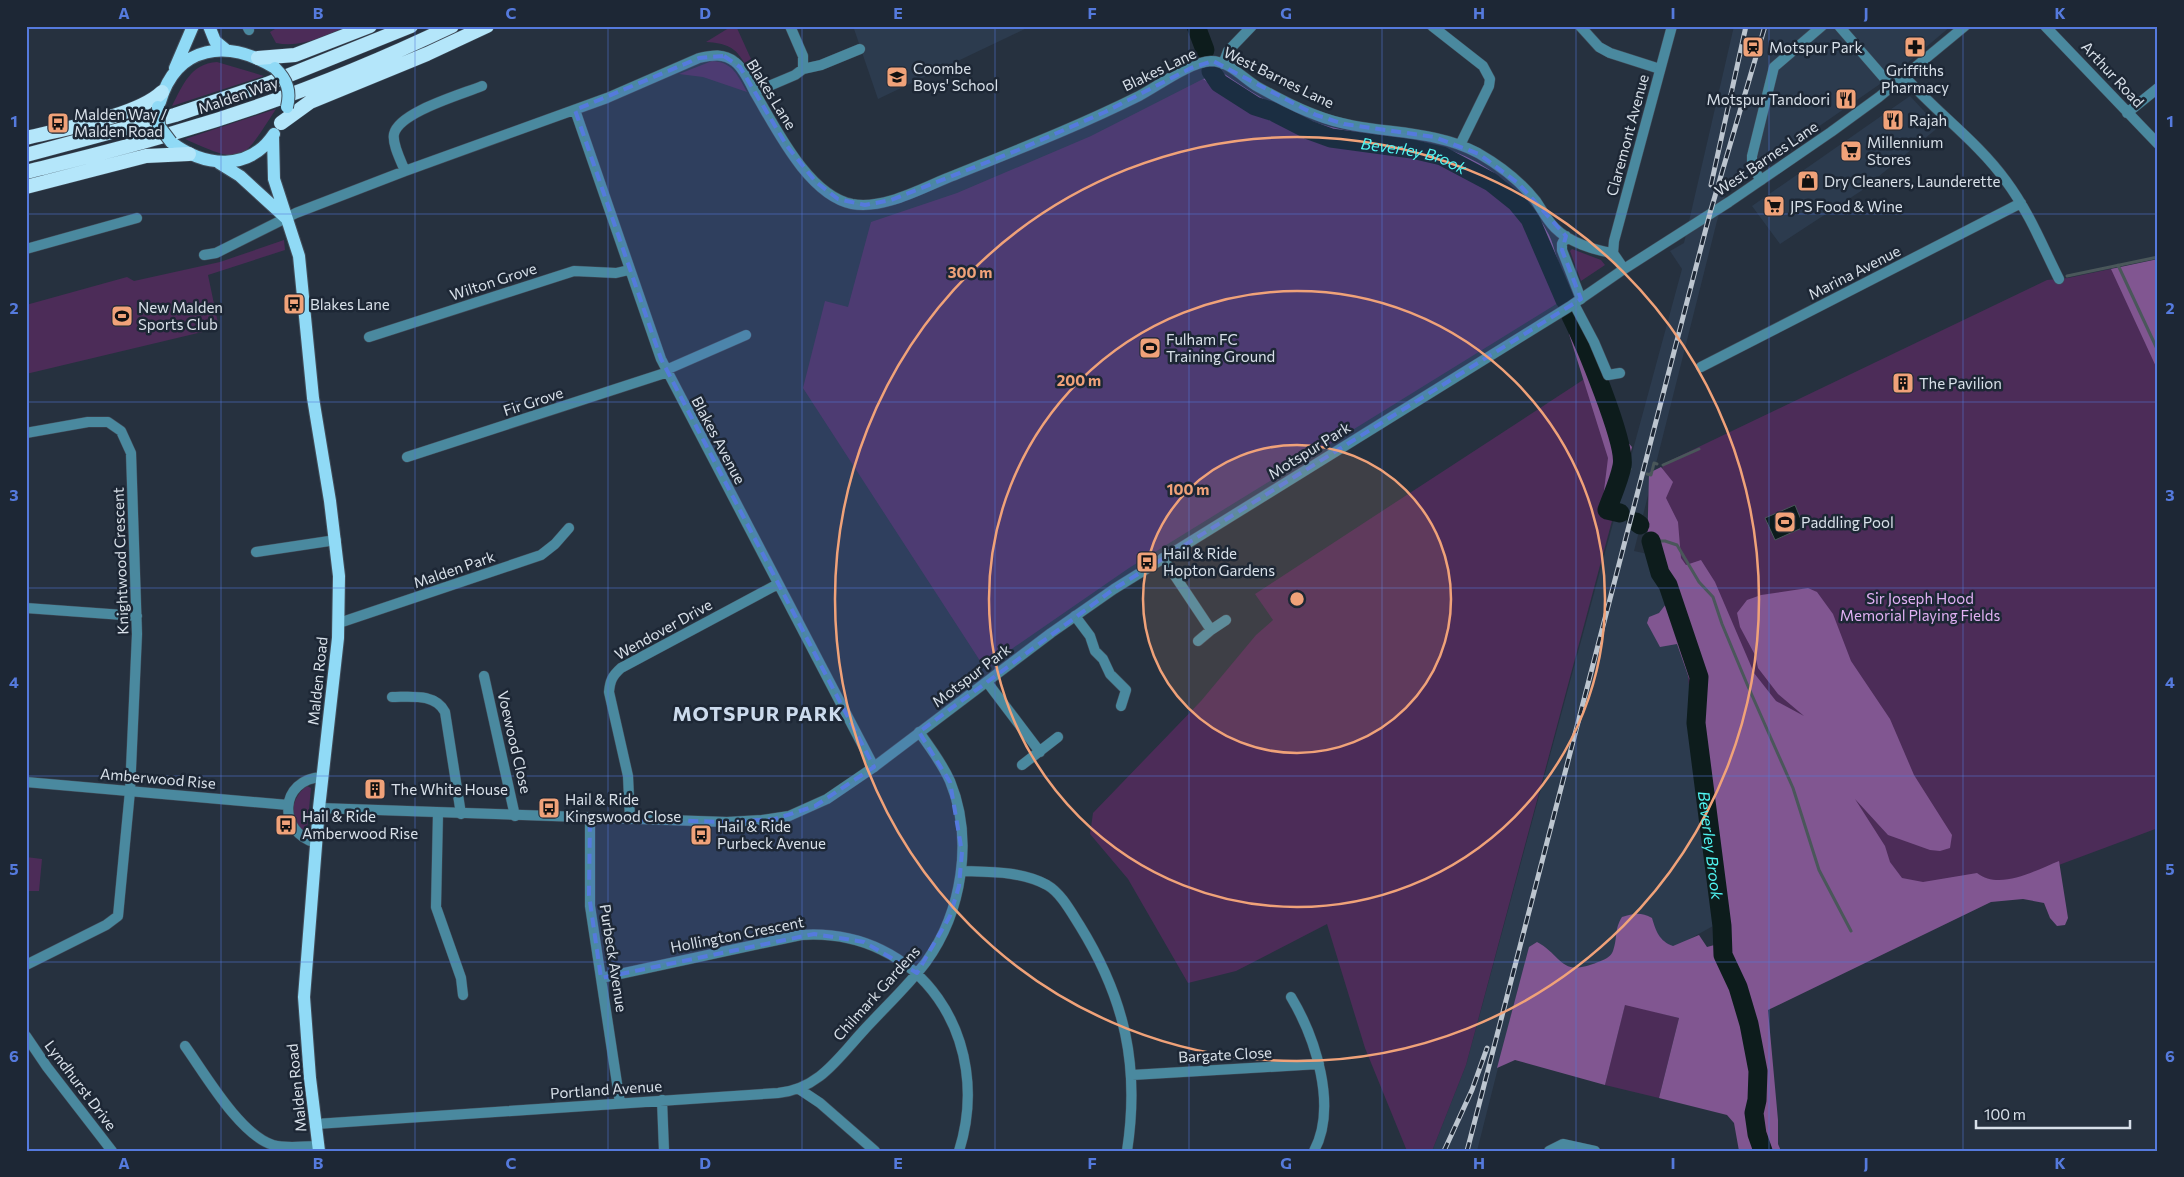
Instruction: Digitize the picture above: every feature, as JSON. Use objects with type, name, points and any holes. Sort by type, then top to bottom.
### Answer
[{"type":"highway","points":[[258,58],[295,55],[370,26]]},
{"type":"highway","name":"Malden Way","points":[[26,155],[175,115],[267,84],[411,26]]},
{"type":"highway","name":"Malden Way","points":[[26,172],[182,131],[273,101],[353,70],[452,26]]},
{"type":"highway","points":[[281,123],[310,102],[427,54],[487,26]]},
{"type":"highway","points":[[26,138],[136,109],[153,100],[162,92]]},
{"type":"highway","points":[[26,187],[146,156],[189,154]]},
{"type":"main road","points":[[174,70],[192,56],[204,52],[226,50],[258,58],[275,68],[287,82],[289,91],[287,107],[281,123],[273,136],[253,156],[237,162],[219,163],[189,154],[171,142],[159,126],[158,107],[162,92],[174,70],[192,26]]},
{"type":"main road","points":[[209,26],[215,42],[226,50]]},
{"type":"main road","name":"Malden Road","points":[[273,136],[273,171],[299,256],[313,398],[336,540],[339,624],[319,808],[304,997],[308,1059],[319,1148]]},
{"type":"main road","name":"Malden Road","points":[[219,163],[240,176],[286,218]]},
{"type":"street","points":[[790,26],[803,56],[804,69]]},
{"type":"street","points":[[1223,64],[1228,51],[1252,26]]},
{"type":"street","points":[[1432,26],[1483,66],[1490,79],[1489,86],[1460,145]]},
{"type":"street","points":[[1580,26],[1599,47],[1610,53],[1660,69]]},
{"type":"street","name":"Claremont Avenue","points":[[1613,253],[1614,241],[1672,26]]},
{"type":"street","points":[[1761,180],[1752,167],[1752,156],[1774,67],[1822,26]]},
{"type":"street","points":[[1839,26],[1892,87]]},
{"type":"street","name":"West Barnes Lane","points":[[1575,303],[1761,180],[1892,87],[1965,26]]},
{"type":"street","name":"Arthur Road","points":[[2045,26],[2079,59],[2127,113],[2158,144]]},
{"type":"street","points":[[755,92],[795,75],[804,69],[821,65],[860,49]]},
{"type":"street","name":"Blakes Lane","points":[[204,254],[216,253],[286,218],[404,171],[575,110],[699,58],[711,55],[724,56],[733,60],[740,67],[787,146],[816,182],[838,199],[865,205],[891,200],[1069,129],[1139,96],[1190,68],[1209,61]]},
{"type":"street","name":"West Barnes Lane","points":[[1209,61],[1223,64],[1256,86],[1316,115],[1344,124],[1434,137],[1460,145],[1500,168],[1534,200],[1555,228],[1566,236],[1599,251],[1613,253]]},
{"type":"street","points":[[1905,77],[1973,143],[2006,180],[2036,229],[2059,279]]},
{"type":"street","points":[[404,171],[394,139],[394,133],[399,126],[420,111],[482,86]]},
{"type":"street","points":[[2127,113],[2158,88]]},
{"type":"street","name":"Blakes Avenue","points":[[575,110],[629,270],[667,371],[874,767]]},
{"type":"street","name":"Marina Avenue","points":[[1701,367],[2021,203]]},
{"type":"street","points":[[26,249],[137,218]]},
{"type":"street","points":[[1566,236],[1562,244],[1562,250],[1575,303],[1608,375],[1620,373]]},
{"type":"street","points":[[1613,253],[1624,269]]},
{"type":"street","name":"Wilton Grove","points":[[369,337],[568,273],[616,273],[629,270]]},
{"type":"street","name":"Motspur Park","points":[[319,808],[727,822],[789,816],[815,806],[874,767],[1075,616],[1163,558],[1575,303]]},
{"type":"street","name":"Fir Grove","points":[[407,457],[667,371],[746,335]]},
{"type":"street","name":"Knightwood Crescent","points":[[26,433],[99,421],[115,425],[125,437],[132,465],[137,616],[130,791],[118,916],[110,923],[26,965]]},
{"type":"street","name":"Malden Park","points":[[339,624],[541,555],[555,544],[569,528]]},
{"type":"street","points":[[256,552],[336,540]]},
{"type":"street","points":[[1163,558],[1211,630]]},
{"type":"street","name":"Wendover Drive","points":[[630,819],[628,776],[609,692],[610,682],[614,674],[621,668],[778,584]]},
{"type":"street","points":[[26,608],[137,616]]},
{"type":"street","points":[[1075,616],[1090,636],[1095,651],[1103,659],[1110,674],[1126,690],[1121,706]]},
{"type":"street","points":[[1198,641],[1226,620]]},
{"type":"street","name":"Voewood Close","points":[[484,676],[515,816]]},
{"type":"street","points":[[988,682],[1040,752]]},
{"type":"street","points":[[392,696],[428,698],[441,705],[445,712],[460,814]]},
{"type":"street","name":"Chilmark Gardens","points":[[799,1089],[817,1079],[829,1068],[926,962],[943,931],[956,897],[961,871],[961,834],[955,796],[945,771],[919,732]]},
{"type":"street","points":[[1022,765],[1058,737]]},
{"type":"street","points":[[316,843],[306,840],[291,823],[288,804],[298,785],[305,780],[322,777]]},
{"type":"street","name":"Amberwood Rise","points":[[26,782],[288,804]]},
{"type":"street","points":[[438,813],[436,907],[461,978],[463,995]]},
{"type":"street","name":"Purbeck Avenue","points":[[590,818],[589,895],[620,1102]]},
{"type":"street","points":[[961,871],[1000,873],[1028,878],[1049,886],[1060,896],[1088,939],[1112,986],[1126,1032],[1132,1075],[1131,1120],[1127,1151]]},
{"type":"street","name":"Hollington Crescent","points":[[602,978],[788,937],[814,934],[840,936],[864,942],[892,955],[917,973],[945,1010],[963,1050],[968,1096],[966,1124],[959,1151]]},
{"type":"street","points":[[1291,997],[1300,1012],[1319,1064],[1324,1109],[1322,1128],[1314,1151]]},
{"type":"street","name":"Lyndhurst Drive","points":[[26,1036],[46,1067],[112,1151]]},
{"type":"street","points":[[185,1046],[225,1102],[254,1135],[275,1146],[319,1148]]},
{"type":"street","name":"Bargate Close","points":[[1132,1075],[1319,1064]]},
{"type":"street","points":[[799,1089],[820,1103],[875,1151]]},
{"type":"street","name":"Portland Avenue","points":[[316,1124],[620,1102],[778,1093],[799,1089]]},
{"type":"street","points":[[662,1100],[664,1151]]},
{"type":"street","points":[[1549,1151],[1563,1144],[1595,1151]]},
{"type":"highlighted area","points":[[724,56],[740,67],[787,146],[816,182],[838,199],[865,205],[891,200],[1018,150],[1105,112],[1191,68],[1213,61],[1316,115],[1344,124],[1434,137],[1479,154],[1518,183],[1566,236],[1562,250],[1581,299],[1114,589],[919,732],[950,782],[962,852],[959,886],[950,916],[917,973],[864,942],[814,934],[601,978],[589,895],[590,818],[727,822],[775,819],[815,806],[874,767],[661,359],[575,110],[699,58]]},
{"type":"shaded area","name":"Coombe Boys' School","points":[[853,26],[1031,26],[878,99]]},
{"type":"shaded area","points":[[1734,26],[1951,26],[1893,75],[1727,190],[1717,221],[1634,551],[1648,554],[1685,646],[1713,926],[1670,950],[1519,985],[1477,1151],[1432,1151],[1466,1065],[1682,269],[1670,251],[1684,243]]},
{"type":"shaded area","points":[[1223,73],[1269,102],[1305,119],[1343,130],[1422,142],[1442,147],[1479,163],[1512,187],[1539,217],[1550,238],[1570,296],[1557,303],[1523,219],[1472,178],[1436,161],[1338,146],[1308,137],[1255,114],[1203,79]]},
{"type":"shaded area","points":[[1910,96],[1938,126],[1935,130],[1861,191],[1780,244],[1752,206]]},
{"type":"shaded area","points":[[2158,259],[2158,371],[2111,269]]},
{"type":"shaded area","points":[[1579,326],[1589,343],[1619,432],[1632,447],[1614,519],[1603,518],[1601,515],[1608,458],[1569,334],[1570,330]]},
{"type":"shaded area","points":[[1661,467],[1673,482],[1666,498],[1678,522],[1681,558],[1686,565],[1701,560],[1715,582],[1754,673],[1776,701],[1804,716],[1778,694],[1758,668],[1755,655],[1740,627],[1737,613],[1747,600],[1761,595],[1808,588],[1817,592],[1833,614],[1851,661],[1890,719],[1914,775],[1952,835],[1950,848],[1940,851],[1930,850],[1888,835],[1855,799],[1885,846],[1890,862],[1902,878],[1923,882],[1977,873],[1986,878],[1996,880],[2007,879],[2018,877],[2059,861],[2068,918],[2065,925],[2057,926],[2050,918],[2044,903],[2023,899],[1991,902],[1768,1010],[1778,1120],[1778,1144],[1781,1151],[1739,1151],[1734,1123],[1727,1115],[1659,1098],[1679,1018],[1625,1005],[1605,1085],[1515,1060],[1497,1068],[1529,947],[1537,942],[1569,966],[1576,968],[1586,966],[1611,955],[1622,917],[1637,914],[1652,918],[1661,938],[1673,946],[1699,935],[1707,947],[1718,944],[1690,681],[1677,644],[1660,647],[1647,623],[1649,617],[1659,613],[1666,604],[1647,554],[1649,473]]},
{"type":"shaded area","name":"Paddling Pool","points":[[1795,505],[1804,527],[1775,540],[1765,518]]},
{"type":"green space","points":[[280,26],[348,26],[313,40],[286,44],[276,43],[270,32]]},
{"type":"green space","points":[[732,26],[736,26],[761,81],[734,50],[719,43],[706,42]]},
{"type":"green space","points":[[712,61],[730,67],[738,75],[747,92],[703,77],[679,74]]},
{"type":"green space","points":[[217,62],[264,76],[172,106],[184,83],[194,71],[200,67]]},
{"type":"green space","name":"Fulham FC Training Ground","points":[[1203,79],[1255,114],[1308,137],[1338,146],[1436,161],[1472,178],[1523,219],[1558,303],[1129,568],[1013,648],[986,670],[803,388],[825,301],[848,307],[871,222],[957,193],[1091,136]]},
{"type":"green space","points":[[276,109],[248,149],[240,154],[220,153],[185,139]]},
{"type":"green space","name":"New Malden Sports Club","points":[[284,240],[285,250],[208,275],[219,328],[26,374],[26,305],[127,277],[134,281],[220,262]]},
{"type":"green space","points":[[1572,249],[1601,260],[1605,265],[1581,281],[1570,251]]},
{"type":"green space","name":"Sir Joseph Hood Memorial Playing Fields","points":[[2115,268],[2158,359],[2158,828],[2048,869],[1734,1003],[1713,926],[1685,646],[1648,554],[1663,464],[2047,280],[2068,278]]},
{"type":"green space","points":[[1586,378],[1610,458],[1613,517],[1466,1065],[1432,1151],[1407,1151],[1365,1048],[1327,924],[1236,971],[1188,983],[1128,879],[1090,834],[1093,813],[1201,701],[1256,635],[1273,620],[1255,594]]},
{"type":"green space","points":[[307,786],[311,788],[307,830],[301,831],[294,819],[293,813],[295,801]]},
{"type":"green space","points":[[26,857],[42,859],[39,891],[26,891]]},
{"type":"green space","points":[[1625,1004],[1679,1018],[1659,1098],[1605,1085]]},
{"type":"waterway","name":"Beverley Brook","points":[[1196,26],[1205,50]]},
{"type":"waterway","name":"Beverley Brook","points":[[1211,71],[1219,83],[1255,106],[1274,112],[1309,130],[1331,138],[1412,149],[1442,156],[1491,182],[1516,202],[1530,219],[1565,300]]},
{"type":"waterway","points":[[2067,276],[2158,257]]},
{"type":"waterway","points":[[2118,265],[2158,351]]},
{"type":"waterway","name":"Beverley Brook","points":[[1571,316],[1603,392],[1618,437],[1622,454],[1622,466],[1607,510],[1620,513]]},
{"type":"waterway","points":[[1663,465],[1699,449]]},
{"type":"waterway","points":[[1647,474],[1651,475],[1654,463],[1657,464]]},
{"type":"waterway","name":"Beverley Brook","points":[[1622,466],[1630,469]]},
{"type":"waterway","name":"Beverley Brook","points":[[1636,522],[1640,525]]},
{"type":"waterway","points":[[1651,541],[1665,541],[1677,545],[1699,582],[1713,597],[1747,684],[1793,788],[1819,870],[1851,931]]},
{"type":"waterway","name":"Beverley Brook","points":[[1651,541],[1660,573],[1668,585],[1699,677],[1696,723],[1722,926],[1723,955],[1738,987],[1749,1024],[1758,1071],[1757,1100],[1754,1113],[1757,1134],[1763,1151]]},
{"type":"railway","points":[[1711,185],[1746,26]]},
{"type":"railway","points":[[1467,1151],[1710,213],[1765,26]]},
{"type":"railway","points":[[1444,1151],[1472,1090],[1487,1048]]},
{"type":"place","name":"Motspur Park","points":[[1753,47]]},
{"type":"place","name":"Griffiths Pharmacy","points":[[1915,47]]},
{"type":"place","name":"Coombe Boys' School","points":[[897,77]]},
{"type":"place","name":"Motspur Tandoori","points":[[1846,99]]},
{"type":"place","name":"Rajah","points":[[1893,120]]},
{"type":"place","name":"Malden Way / Malden Road","points":[[58,123]]},
{"type":"place","name":"Millennium Stores","points":[[1851,151]]},
{"type":"place","name":"Dry Cleaners, Launderette","points":[[1808,181]]},
{"type":"place","name":"JPS Food & Wine","points":[[1774,206]]},
{"type":"place","name":"Blakes Lane","points":[[294,304]]},
{"type":"place","name":"New Malden Sports Club","points":[[122,316]]},
{"type":"place","name":"Fulham FC Training Ground","points":[[1150,348]]},
{"type":"place","name":"The Pavilion","points":[[1903,383]]},
{"type":"place","name":"Paddling Pool","points":[[1785,522]]},
{"type":"place","name":"Hail & Ride Hopton Gardens","points":[[1147,562]]},
{"type":"place","name":"The White House","points":[[375,789]]},
{"type":"place","name":"Hail & Ride Kingswood Close","points":[[549,808]]},
{"type":"place","name":"Hail & Ride Amberwood Rise","points":[[286,825]]},
{"type":"place","name":"Hail & Ride Purbeck Avenue","points":[[701,835]]},
{"type":"district","name":"MOTSPUR PARK","points":[[758,713]]}]
